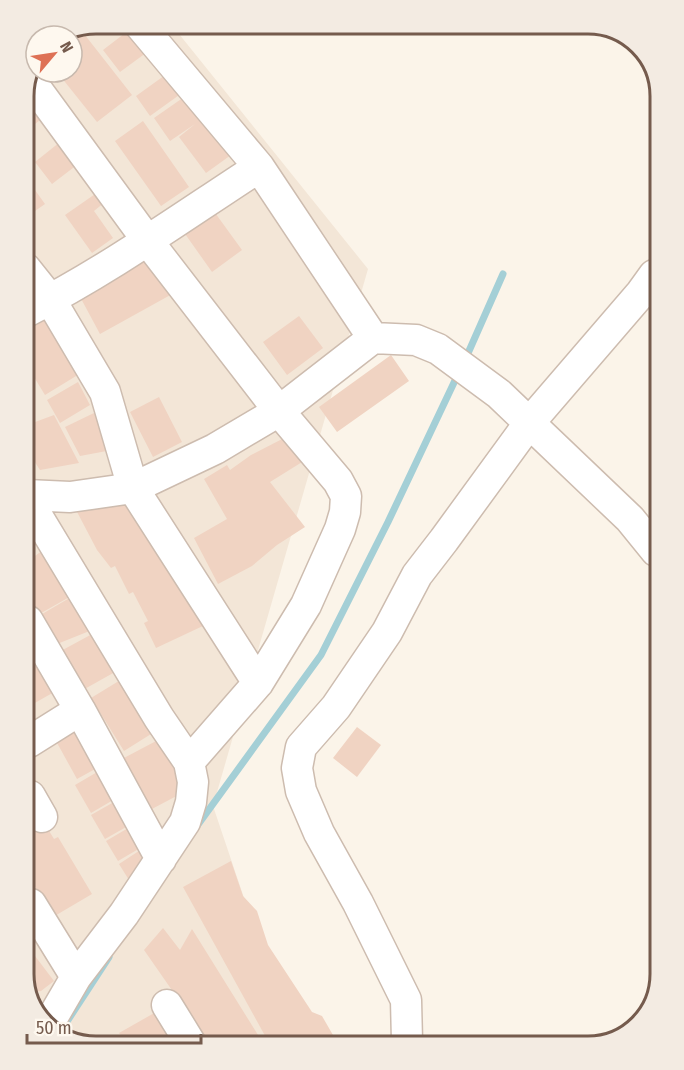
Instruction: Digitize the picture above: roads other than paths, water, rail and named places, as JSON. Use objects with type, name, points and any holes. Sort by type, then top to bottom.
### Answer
[{"type":"street","points":[[147,34],[259,167],[373,338]]},
{"type":"street","points":[[36,88],[147,240],[279,411],[338,481],[346,496],[345,512],[340,529],[306,604],[258,683],[189,762]]},
{"type":"street","points":[[258,683],[134,488],[105,392],[38,306],[147,240],[259,167]]},
{"type":"street","points":[[407,1036],[406,1000],[358,903],[319,833],[302,792],[297,768],[301,747],[336,707],[387,632],[417,575],[530,422],[650,280]]},
{"type":"street","points":[[35,497],[70,497],[134,488],[215,449],[279,411],[373,338],[416,340],[438,349],[499,394],[630,519],[650,544]]},
{"type":"street","points":[[35,510],[159,718],[189,762],[193,782],[191,802],[185,822],[124,914],[76,977],[52,1017]]},
{"type":"street","points":[[34,632],[80,710],[161,859]]},
{"type":"street","points":[[34,739],[80,710]]},
{"type":"street","points":[[34,909],[76,977]]},
{"type":"street","points":[[167,1005],[186,1035]]},
{"type":"waterway","points":[[465,360],[503,274]]},
{"type":"waterway","points":[[197,826],[321,655],[388,522],[459,372]]},
{"type":"waterway","points":[[66,1023],[109,957]]}]
